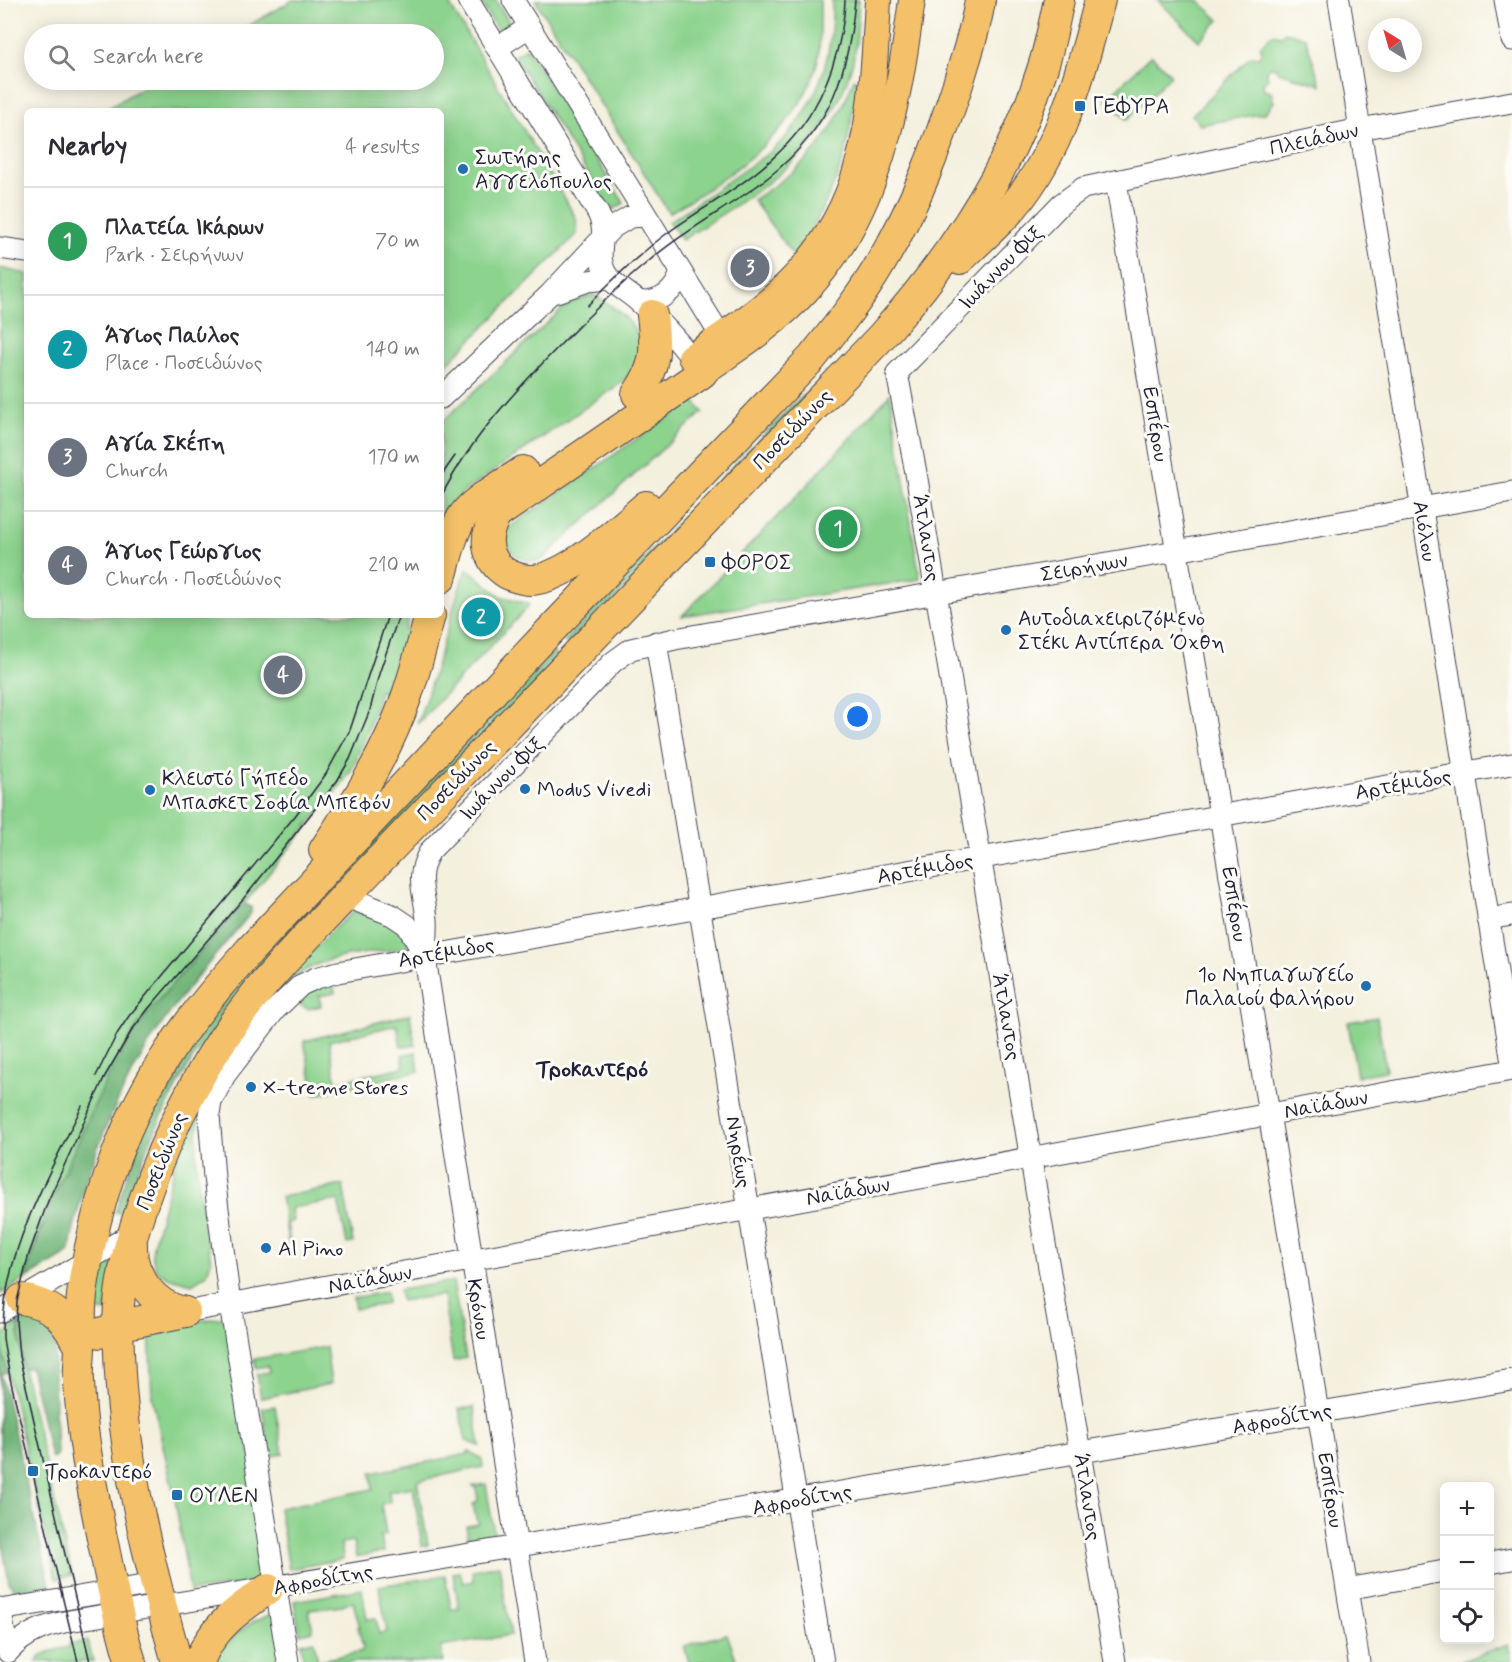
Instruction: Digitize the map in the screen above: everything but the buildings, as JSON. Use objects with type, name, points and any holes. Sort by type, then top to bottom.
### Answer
[{"type":"highway","points":[[858,360],[1013,207],[1039,171],[1057,137],[1070,102],[1100,0]]},
{"type":"highway","name":"Ποσειδώνος","points":[[116,1625],[86,1453],[79,1381],[82,1298],[102,1200],[119,1150],[139,1103],[163,1061],[216,988],[281,915],[812,358],[838,326],[882,261],[937,148],[968,51],[980,2]]},
{"type":"highway","name":"Ποσειδώνος","points":[[177,1662],[158,1595],[129,1463],[118,1326],[118,1303],[132,1234],[173,1126],[211,1059],[251,1000],[345,897],[858,360],[927,283],[966,227],[997,176],[1037,88],[1058,6]]},
{"type":"highway","points":[[637,394],[646,381],[654,361],[655,349],[646,308]]},
{"type":"highway","points":[[696,365],[497,514],[491,523],[488,539],[491,556],[496,564],[508,574],[532,580],[553,575],[564,569],[620,529],[812,358]]},
{"type":"highway","points":[[444,568],[454,533],[469,510],[482,499],[637,394],[696,365]]},
{"type":"highway","points":[[281,915],[355,804],[383,752],[407,696],[429,618]]},
{"type":"highway","points":[[132,1234],[133,1262],[142,1282],[164,1305],[184,1312]]},
{"type":"highway","points":[[11,1305],[44,1303],[61,1318],[80,1346],[86,1340],[118,1326],[184,1312]]},
{"type":"highway","points":[[199,1662],[210,1639],[233,1614],[272,1588]]},
{"type":"main road","points":[[726,344],[794,278],[817,250],[838,216],[854,180],[869,120],[878,0]]},
{"type":"main road","points":[[696,365],[726,344],[776,319],[806,292],[832,260],[854,225],[871,189],[895,104],[912,0]]},
{"type":"street","points":[[468,0],[598,213],[603,224],[604,236],[602,264],[610,279],[646,308],[696,365]]},
{"type":"street","points":[[513,0],[726,344]]},
{"type":"street","name":"Αιόλου","points":[[1339,0],[1512,1063]]},
{"type":"street","points":[[1505,0],[1512,40]]},
{"type":"street","points":[[497,48],[529,27]]},
{"type":"street","name":"Πλειάδων","points":[[1116,181],[1360,129],[1512,102]]},
{"type":"street","name":"Ιωάννου Φιξ","points":[[897,373],[1061,204],[1083,188],[1116,181]]},
{"type":"street","name":"Εσπέρου","points":[[1116,181],[1359,1662]]},
{"type":"street","points":[[444,395],[550,294],[612,228],[630,217],[646,216]]},
{"type":"street","points":[[0,249],[24,252]]},
{"type":"street","points":[[646,308],[650,302],[666,295],[678,283],[681,272]]},
{"type":"street","points":[[550,294],[588,280],[610,279]]},
{"type":"street","name":"Άτλαντος","points":[[897,373],[916,473],[1115,1662]]},
{"type":"street","name":"Σειρήνων","points":[[656,642],[1512,492]]},
{"type":"street","name":"Ιωάννου Φιξ","points":[[425,956],[427,922],[420,874],[422,864],[430,851],[613,662],[631,649],[656,642]]},
{"type":"street","name":"Νηρέως","points":[[656,642],[823,1662]]},
{"type":"street","name":"Αρτέμιδος","points":[[338,972],[1512,764]]},
{"type":"street","points":[[345,897],[392,915],[407,925],[425,956]]},
{"type":"street","points":[[1488,919],[1512,915]]},
{"type":"street","name":"Κρόνου","points":[[425,956],[535,1662]]},
{"type":"street","name":"Ποσειδώνος","points":[[288,1662],[272,1588],[230,1304],[210,1143],[209,1115],[211,1102],[225,1075],[289,994],[308,981],[338,972]]},
{"type":"street","name":"Ναϊάδων","points":[[184,1312],[1512,1070]]},
{"type":"street","points":[[11,1305],[132,1234]]},
{"type":"street","name":"Αφροδίτης","points":[[116,1625],[0,1609],[8,1652],[22,1638],[39,1628],[116,1625],[158,1595],[272,1588],[1512,1380]]},
{"type":"street","points":[[1494,1562],[1512,1559]]},
{"type":"street","points":[[1347,1589],[1440,1572]]},
{"type":"green space","points":[[293,0],[447,0],[576,218],[577,234],[444,367],[444,108],[107,108],[139,90],[444,90],[444,24],[251,24]]},
{"type":"green space","points":[[479,0],[496,0],[512,27],[500,34]]},
{"type":"green space","points":[[535,0],[820,0],[818,59],[810,84],[797,108],[759,150],[714,185],[669,213]]},
{"type":"green space","points":[[832,0],[859,0],[857,34],[851,68],[839,99],[824,126],[805,150],[760,189],[682,240],[669,222],[770,152],[799,120],[819,84],[825,64],[830,43]]},
{"type":"green space","points":[[1158,0],[1198,0],[1219,20],[1199,41]]},
{"type":"green space","points":[[1285,32],[1305,37],[1321,85],[1278,72],[1277,68],[1270,67],[1266,71],[1268,78],[1263,84],[1264,90],[1271,92],[1274,102],[1265,113],[1200,125],[1192,115],[1251,56],[1258,57],[1262,53],[1260,46],[1272,34],[1281,36]]},
{"type":"green space","points":[[527,48],[624,203],[611,211],[514,55]]},
{"type":"green space","points":[[1151,55],[1171,75],[1127,120],[1106,100]]},
{"type":"green space","points":[[854,79],[858,81],[848,141],[842,162],[824,206],[794,257],[753,200],[789,174],[816,150],[836,120]]},
{"type":"green space","points":[[0,268],[24,273],[24,618],[408,618],[405,629],[408,630],[389,693],[380,691],[366,736],[350,773],[244,904],[150,1010],[40,1229],[25,1279],[0,1294]]},
{"type":"green space","points":[[593,295],[615,309],[633,326],[640,348],[638,360],[631,373],[615,387],[466,490],[444,512],[444,420],[562,309],[574,301]]},
{"type":"green space","points":[[817,385],[570,647],[564,641],[792,405]]},
{"type":"green space","points":[[890,394],[920,579],[682,616],[812,480]]},
{"type":"green space","points":[[693,400],[703,412],[541,560],[526,560],[512,552],[506,540],[511,526]]},
{"type":"green space","points":[[468,569],[501,596],[529,604],[417,724],[464,574]]},
{"type":"green space","points":[[553,652],[560,659],[195,1055],[154,1133],[123,1214],[115,1212],[140,1137],[164,1089],[188,1049],[210,1019],[243,978],[314,901]]},
{"type":"green space","points":[[245,904],[251,907],[251,913],[167,1017],[130,1077],[97,1150],[81,1201],[69,1253],[25,1279],[50,1203],[107,1078],[135,1030],[150,1010]]},
{"type":"green space","points":[[354,911],[380,918],[396,926],[406,939],[408,948],[350,956],[318,964],[296,976],[262,1012],[213,1083],[205,1098],[199,1118],[196,1158],[211,1261],[207,1274],[192,1284],[170,1278],[156,1270],[152,1255],[153,1245],[181,1142],[203,1095],[259,1012],[328,934]]},
{"type":"green space","points":[[332,979],[335,993],[319,996],[321,1006],[308,1009],[294,1002],[311,983]]},
{"type":"green space","points":[[410,1014],[415,1045],[401,1047],[397,1025],[329,1041],[336,1082],[404,1067],[402,1055],[416,1052],[419,1071],[315,1095],[304,1041]]},
{"type":"green space","points":[[1377,1017],[1386,1071],[1357,1076],[1348,1022]]},
{"type":"green space","points":[[343,1185],[353,1243],[347,1244],[338,1200],[291,1208],[293,1221],[287,1223],[292,1254],[290,1254],[281,1197]]},
{"type":"green space","points":[[109,1263],[113,1266],[106,1310],[102,1312],[94,1308],[100,1266]]},
{"type":"green space","points":[[453,1281],[466,1358],[453,1361],[443,1295],[401,1301],[399,1290]]},
{"type":"green space","points":[[386,1292],[387,1304],[355,1309],[353,1298]]},
{"type":"green space","points":[[230,1316],[269,1580],[190,1592],[175,1499],[152,1397],[149,1329]]},
{"type":"green space","points":[[26,1319],[48,1327],[55,1341],[57,1454],[54,1459],[51,1458],[30,1367],[23,1369],[18,1323]]},
{"type":"green space","points":[[18,1323],[23,1369],[72,1575],[56,1579],[4,1359],[1,1337]]},
{"type":"green space","points":[[0,1337],[7,1372],[1,1374],[51,1590],[25,1596],[15,1591],[9,1583],[0,1531]]},
{"type":"green space","points":[[326,1347],[331,1384],[261,1398],[257,1374],[269,1372],[268,1366],[256,1368],[254,1359]]},
{"type":"green space","points":[[275,1406],[283,1454],[270,1456],[262,1408]]},
{"type":"green space","points":[[474,1407],[480,1446],[466,1441],[459,1409]]},
{"type":"green space","points":[[468,1451],[482,1459],[483,1467],[417,1481],[428,1545],[422,1546],[413,1487],[389,1491],[390,1502],[381,1504],[386,1535],[381,1536],[384,1552],[356,1557],[353,1541],[341,1543],[343,1559],[289,1569],[279,1508],[373,1489],[371,1473],[468,1454]]},
{"type":"green space","points":[[486,1484],[494,1533],[468,1538],[466,1526],[479,1522],[476,1519],[473,1504],[478,1500],[476,1488],[473,1486]]},
{"type":"green space","points":[[499,1565],[511,1635],[441,1647],[443,1662],[304,1662],[301,1643],[314,1641],[318,1661],[362,1651],[358,1627],[360,1627],[353,1602],[342,1606],[309,1610],[313,1631],[300,1634],[294,1601],[362,1589],[367,1619],[376,1618],[379,1634],[387,1632],[379,1586],[445,1575],[451,1609],[459,1609],[453,1573],[460,1572],[463,1583],[473,1581],[472,1570]]},
{"type":"green space","points":[[275,1613],[283,1662],[215,1662],[226,1645],[240,1631]]},
{"type":"green space","points":[[727,1634],[737,1662],[689,1662],[684,1646]]},
{"type":"green space","points":[[88,1641],[93,1662],[36,1662],[46,1653],[70,1647],[69,1644]]},
{"type":"green space","points":[[1508,1644],[1512,1662],[1459,1662]]},
{"type":"tram line","points":[[587,306],[650,247],[759,170],[796,134],[811,113],[832,67],[839,46],[845,0]]},
{"type":"tram line","points":[[444,492],[466,454],[496,414],[603,302],[656,255],[754,188],[799,149],[815,129],[839,83],[852,30],[855,0]]},
{"type":"tram line","points":[[444,472],[455,456]]},
{"type":"tram line","points":[[96,1076],[117,1034],[129,1016],[295,816],[326,774],[350,730],[387,618]]},
{"type":"tram line","points":[[90,1662],[19,1356],[17,1301],[29,1254],[48,1201],[105,1076],[132,1030],[249,892],[337,781],[350,759],[370,710],[379,674],[398,618]]},
{"type":"tram line","points":[[78,1662],[10,1378],[3,1337],[4,1306],[18,1247],[29,1217],[82,1106]]},
{"type":"place","name":"ΓΕΦΥΡΑ","points":[[1080,106]]},
{"type":"place","name":"Σωτήρης Αγγελόπουλος","points":[[463,169]]},
{"type":"place","name":"Αγία Σκέπη","points":[[750,268]]},
{"type":"place","name":"Πλατεία Ικάρων","points":[[838,529]]},
{"type":"place","name":"ΦΟΡΟΣ","points":[[710,562]]},
{"type":"place","name":"Άγιος Παύλος","points":[[481,617]]},
{"type":"place","name":"Αυτοδιαχειριζόμενο Στέκι Αντίπερα Όχθη","points":[[1006,630]]},
{"type":"place","name":"Άγιος Γεώργιος","points":[[283,675]]},
{"type":"place","name":"Modus Vivedi","points":[[525,789]]},
{"type":"place","name":"Κλειστό Γήπεδο Μπασκετ Σοφία Μπεφόν","points":[[150,790]]},
{"type":"place","name":"1ο Νηπιαγωγείο Παλαιού Φαλήρου","points":[[1366,986]]},
{"type":"place","name":"X-treme Stores","points":[[251,1087]]},
{"type":"place","name":"Al Pino","points":[[266,1248]]},
{"type":"place","name":"Τροκαντερό","points":[[33,1471]]},
{"type":"place","name":"ΟΥΛΕΝ","points":[[177,1495]]},
{"type":"district","name":"Τροκαντερό","points":[[592,1068]]}]
